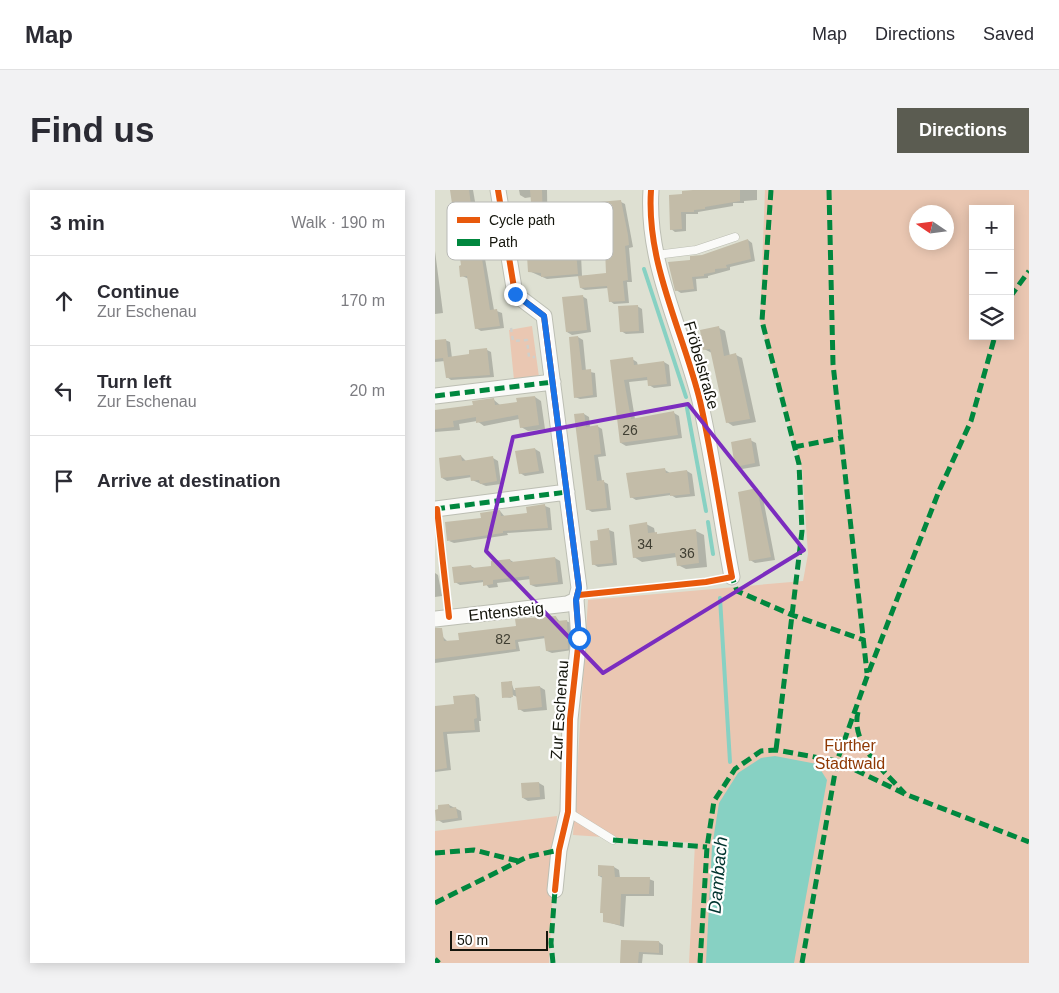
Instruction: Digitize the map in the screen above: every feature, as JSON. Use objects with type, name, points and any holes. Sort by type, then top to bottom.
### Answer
[{"type":"street","name":"Fröbelstraße","points":[[651,190],[652,227],[656,255],[700,400],[731,577]]},
{"type":"street","name":"Zur Eschenau","points":[[509,260],[515,294],[544,316],[579,588],[576,600],[579,638],[570,719],[568,812],[559,850],[555,890]]},
{"type":"street","points":[[435,396],[553,382]]},
{"type":"street","points":[[435,509],[567,492]]},
{"type":"street","name":"Entensteig","points":[[435,619],[567,604],[576,600]]},
{"type":"lane","points":[[656,255],[696,250],[735,237]]},
{"type":"lane","points":[[568,812],[613,840]]},
{"type":"path","points":[[511,328],[513,342],[527,340],[529,357],[538,356]]},
{"type":"highlighted area","points":[[688,404],[804,550],[603,673],[486,551],[513,437]]},
{"type":"green space","name":"Fürther Stadtwald","points":[[765,190],[1029,190],[1029,963],[689,963],[695,843],[573,835],[588,600],[803,581],[808,554],[802,469],[760,321]]},
{"type":"green space","points":[[532,326],[539,377],[514,380],[509,330]]},
{"type":"green space","points":[[557,816],[549,963],[435,963],[435,831]]},
{"type":"water","points":[[775,756],[817,764],[827,780],[794,963],[706,963],[712,847],[719,803],[738,773],[761,758]]},
{"type":"building","points":[[450,190],[469,190],[471,202],[452,202]]},
{"type":"building","points":[[530,190],[542,190],[542,202],[531,202]]},
{"type":"building","points":[[740,190],[740,201],[705,207],[705,209],[694,210],[694,212],[681,212],[682,229],[670,230],[669,195],[682,194],[682,191]]},
{"type":"building","points":[[621,200],[629,245],[625,246],[628,280],[623,281],[625,301],[609,302],[607,286],[580,288],[578,276],[606,273],[605,260],[613,260],[613,202],[599,202]]},
{"type":"building","points":[[748,239],[751,259],[726,265],[727,268],[715,269],[715,272],[704,274],[704,276],[692,277],[694,289],[675,291],[668,262],[690,260],[690,256],[702,255]]},
{"type":"building","points":[[460,260],[482,260],[490,310],[497,309],[500,326],[475,329],[467,276],[460,277],[459,266],[461,265]]},
{"type":"building","points":[[527,260],[577,260],[578,274],[541,277],[541,273],[528,272]]},
{"type":"building","points":[[583,295],[587,330],[566,332],[562,297]]},
{"type":"building","points":[[638,305],[639,331],[620,332],[618,306]]},
{"type":"building","points":[[719,326],[724,356],[736,353],[750,419],[726,423],[710,349],[703,350],[700,330]]},
{"type":"building","points":[[578,336],[582,370],[591,369],[593,395],[574,398],[569,337]]},
{"type":"building","points":[[446,339],[448,357],[469,354],[469,350],[487,348],[490,375],[446,378],[443,358],[435,359],[435,340]]},
{"type":"building","points":[[633,357],[634,365],[664,361],[667,384],[648,386],[647,377],[624,380],[631,419],[674,411],[678,435],[620,443],[610,360]]},
{"type":"building","points":[[535,396],[539,425],[520,428],[518,415],[476,423],[476,417],[453,421],[454,427],[435,429],[435,410],[473,405],[472,401],[494,398],[495,405],[517,402],[516,398]]},
{"type":"building","points":[[584,413],[586,427],[598,425],[601,454],[594,455],[597,481],[604,480],[607,508],[586,510],[574,414]]},
{"type":"building","points":[[751,438],[755,463],[735,467],[731,442]]},
{"type":"building","points":[[535,448],[539,471],[519,474],[515,451]]},
{"type":"building","points":[[461,455],[462,461],[493,456],[497,481],[480,484],[479,480],[471,481],[470,475],[441,478],[439,458]]},
{"type":"building","points":[[665,468],[666,473],[687,470],[690,494],[670,496],[670,493],[630,498],[626,473]]},
{"type":"building","points":[[757,488],[771,557],[749,561],[738,492]]},
{"type":"building","points":[[545,504],[548,528],[503,531],[503,533],[447,541],[445,522],[481,518],[480,513],[500,510],[501,516],[527,513],[526,507]]},
{"type":"building","points":[[647,522],[648,533],[657,532],[657,534],[696,529],[699,563],[677,566],[675,553],[633,558],[629,525]]},
{"type":"building","points":[[609,528],[613,563],[592,565],[590,541],[598,540],[597,530]]},
{"type":"building","points":[[555,557],[558,582],[530,585],[529,576],[493,580],[493,584],[483,586],[483,580],[454,583],[452,567],[471,565],[472,568],[491,566],[491,561],[510,559],[511,562]]},
{"type":"building","points":[[556,616],[557,621],[567,620],[568,649],[546,651],[544,636],[515,640],[516,649],[435,659],[435,628],[442,628],[444,641],[459,640],[458,633],[516,626],[515,619]]},
{"type":"building","points":[[512,681],[513,697],[502,698],[501,682]]},
{"type":"building","points":[[540,686],[542,707],[518,710],[515,688]]},
{"type":"building","points":[[475,694],[477,718],[474,719],[475,730],[443,732],[447,768],[435,770],[435,706],[454,704],[453,696]]},
{"type":"building","points":[[539,782],[540,797],[522,798],[521,783]]},
{"type":"building","points":[[449,804],[450,808],[456,807],[458,818],[436,821],[435,810],[438,809],[438,805]]},
{"type":"building","points":[[598,865],[614,866],[615,877],[650,877],[649,894],[621,894],[620,925],[603,922],[603,913],[600,913],[602,876],[598,876]]},
{"type":"building","points":[[621,940],[659,941],[659,953],[639,952],[638,963],[620,963]]},
{"type":"waterway","name":"Dambach","points":[[644,269],[686,397]]},
{"type":"waterway","name":"Dambach","points":[[687,408],[706,511]]},
{"type":"waterway","name":"Dambach","points":[[708,522],[713,554]]},
{"type":"waterway","name":"Dambach","points":[[720,598],[730,762]]},
{"type":"marked path","points":[[771,190],[762,321],[799,464],[802,531],[776,750]]},
{"type":"marked path","points":[[829,190],[833,364],[867,673]]},
{"type":"marked path","points":[[1011,295],[1029,271]]},
{"type":"marked path","points":[[802,963],[837,761],[868,674],[939,491],[971,421],[994,340]]},
{"type":"marked path","points":[[435,396],[553,382]]},
{"type":"marked path","points":[[794,447],[841,438]]},
{"type":"marked path","points":[[435,509],[567,492]]},
{"type":"marked path","points":[[728,578],[732,577],[737,591],[792,615],[864,640]]},
{"type":"marked path","points":[[858,712],[859,736],[864,746],[879,767],[905,794]]},
{"type":"marked path","points":[[700,963],[707,847],[714,801],[735,769],[761,751],[776,750],[837,761],[905,794],[1029,842]]},
{"type":"marked path","points":[[613,840],[707,847]]},
{"type":"marked path","points":[[435,853],[474,850],[518,861]]},
{"type":"marked path","points":[[435,903],[527,857],[559,850]]},
{"type":"marked path","points":[[553,963],[551,943],[555,890]]},
{"type":"marked path","points":[[435,959],[439,963]]},
{"type":"cycle path","points":[[498,190],[500,202]]},
{"type":"cycle path","points":[[579,595],[706,582],[732,577],[700,401],[667,297],[654,244],[651,190]]},
{"type":"cycle path","points":[[509,260],[515,294],[544,316],[579,588],[576,600],[579,638],[570,719],[568,812],[559,850],[555,890]]},
{"type":"cycle path","points":[[437,509],[449,617]]},
{"type":"route","points":[[515,294],[544,316],[579,588],[579,595],[576,600],[579,638]]}]
